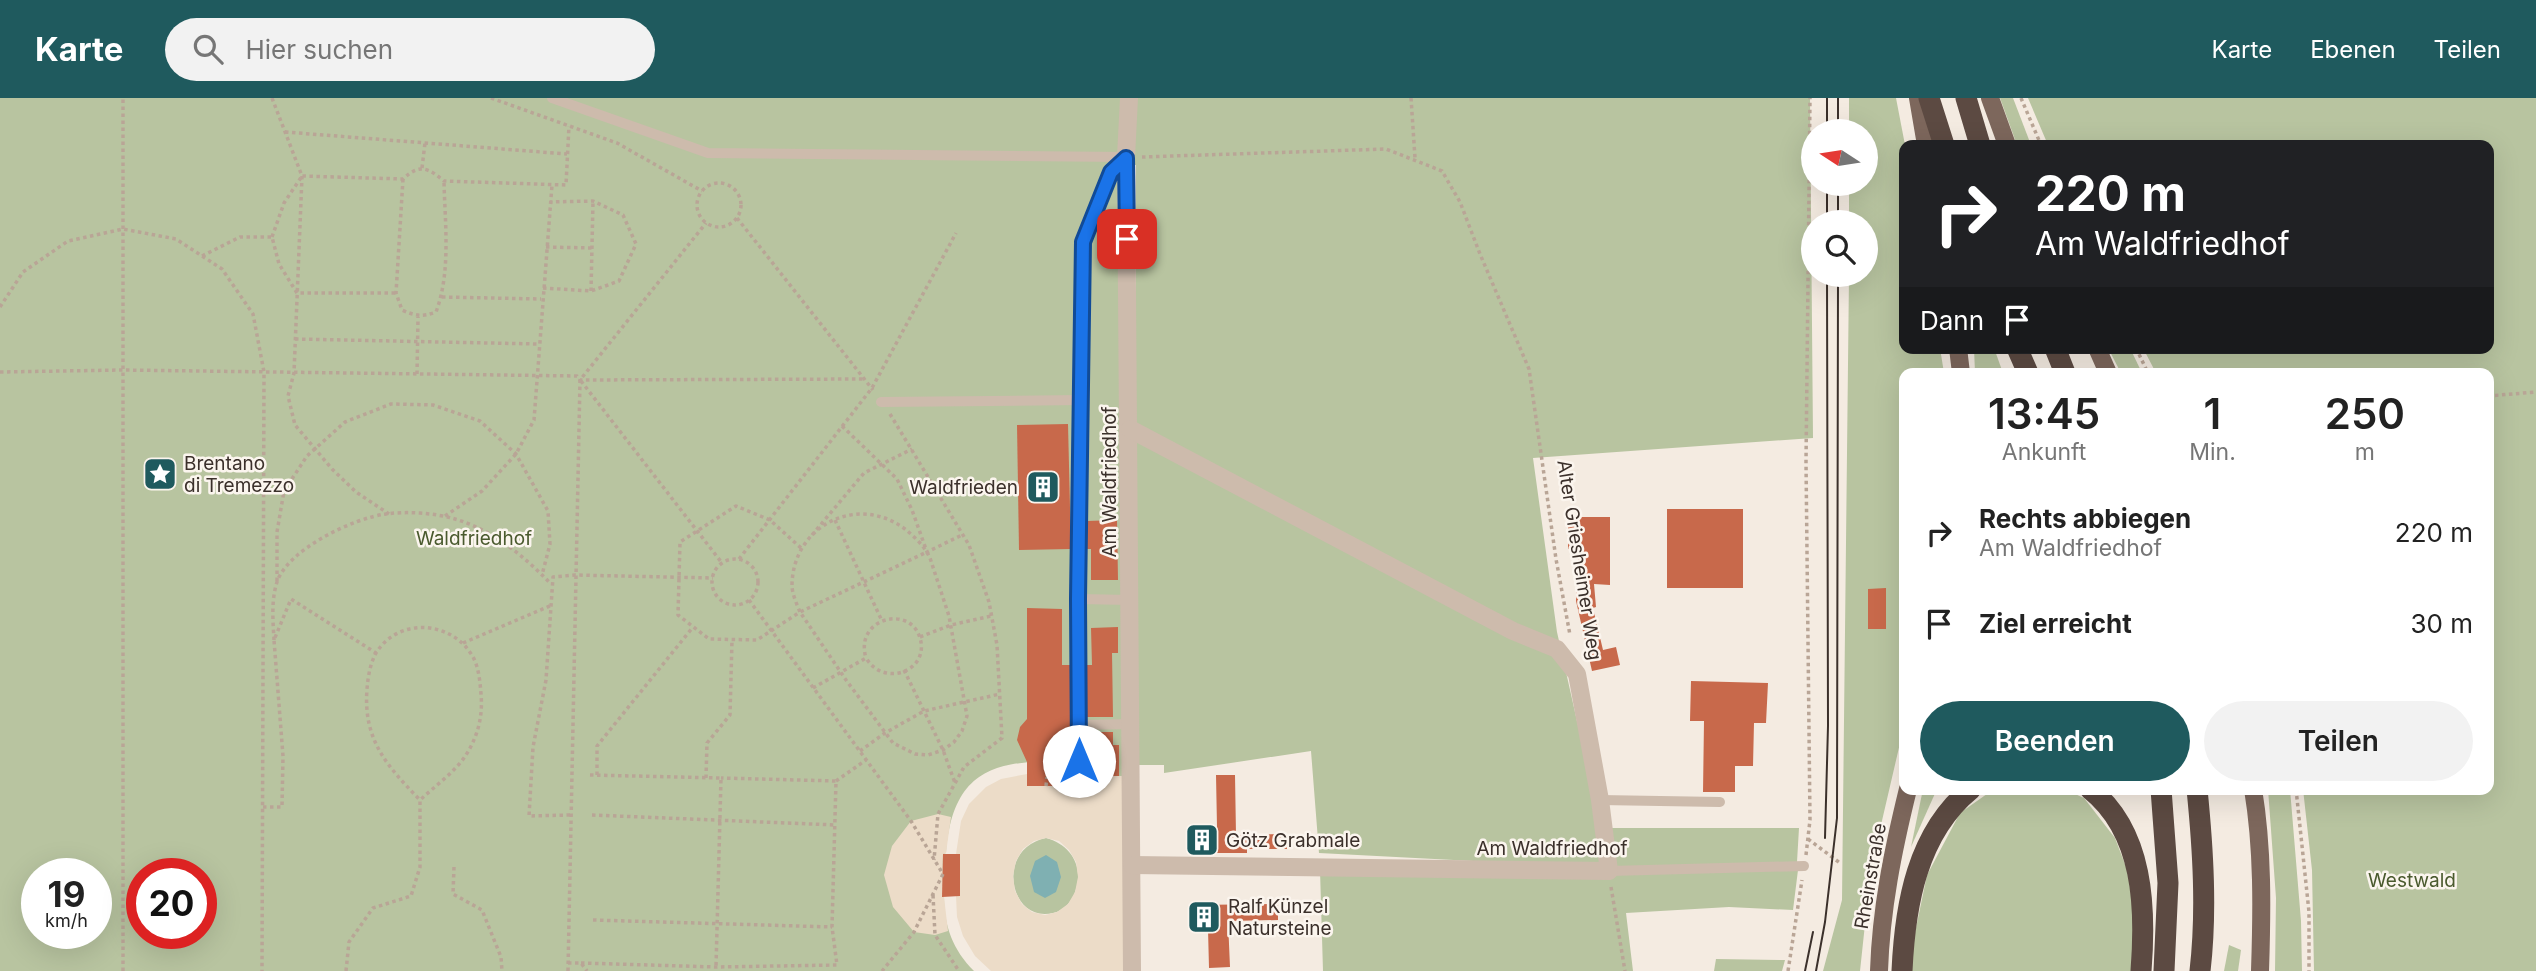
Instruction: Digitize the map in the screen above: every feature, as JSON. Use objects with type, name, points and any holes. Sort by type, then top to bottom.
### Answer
[{"type":"highway","points":[[1928,98],[1942,140]]},
{"type":"highway","points":[[1966,98],[1979,140]]},
{"type":"highway","points":[[1902,971],[1903,932],[1919,865],[1936,831],[1955,803],[1964,795]]},
{"type":"highway","points":[[2098,795],[2104,800],[2133,850],[2144,932],[2141,971]]},
{"type":"highway","points":[[2161,795],[2168,883],[2164,971]]},
{"type":"highway","points":[[2197,795],[2204,879],[2200,971]]},
{"type":"main road","points":[[1918,98],[1925,140]]},
{"type":"main road","points":[[1990,98],[2005,140]]},
{"type":"main road","name":"Rheinstraße","points":[[1879,971],[1889,870],[1907,795]]},
{"type":"main road","points":[[2254,795],[2260,861],[2260,971]]},
{"type":"street","name":"Am Waldfriedhof","points":[[1129,98],[1126,158],[1132,971]]},
{"type":"street","name":"Alter Griesheimer Weg","points":[[1130,429],[1513,631],[1557,649],[1577,674],[1600,800],[1609,871]]},
{"type":"street","name":"Am Waldfriedhof","points":[[1132,865],[1609,871]]},
{"type":"lane","points":[[552,98],[708,153],[1126,158]]},
{"type":"lane","points":[[1079,761],[1078,599],[1083,242],[1111,172],[1126,158]]},
{"type":"lane","points":[[881,402],[1082,400]]},
{"type":"lane","points":[[1078,599],[1131,600]]},
{"type":"lane","points":[[1079,725],[1131,724]]},
{"type":"lane","points":[[1600,800],[1720,802]]},
{"type":"lane","name":"Am Waldfriedhof","points":[[1609,871],[1804,866]]},
{"type":"path","points":[[122,971],[123,98]]},
{"type":"path","points":[[272,98],[302,176],[294,373],[288,396],[295,425],[314,450],[356,492],[389,514]]},
{"type":"path","points":[[491,98],[617,143],[702,191]]},
{"type":"path","points":[[1126,158],[1386,149],[1415,159],[1411,98]]},
{"type":"path","points":[[1788,971],[1808,839],[1806,462],[1810,98]]},
{"type":"path","points":[[2021,98],[2039,140]]},
{"type":"path","points":[[444,181],[446,249],[442,297],[436,312],[418,316],[402,310],[396,293],[403,179],[411,171],[422,168],[444,181],[566,185],[569,126]]},
{"type":"path","points":[[285,132],[567,154]]},
{"type":"path","points":[[422,168],[425,143]]},
{"type":"path","name":"Alter Griesheimer Weg","points":[[1415,159],[1442,171],[1461,202],[1529,369],[1556,559],[1570,636]]},
{"type":"path","points":[[302,176],[403,179]]},
{"type":"path","points":[[297,293],[279,264],[272,237],[284,203],[302,176]]},
{"type":"path","points":[[720,182],[733,187],[741,198],[741,212],[726,226],[706,223],[698,211],[698,197],[702,191],[707,186],[720,182]]},
{"type":"path","points":[[443,517],[482,491],[516,454],[534,421],[552,185]]},
{"type":"path","points":[[543,288],[591,291],[619,281],[636,244],[623,215],[593,201],[550,202]]},
{"type":"path","points":[[591,291],[593,201]]},
{"type":"path","points":[[737,218],[866,380],[912,449],[969,545],[991,616],[997,645],[1002,738],[964,767],[955,783],[938,814],[934,860]]},
{"type":"path","points":[[568,971],[580,380],[706,223]]},
{"type":"path","points":[[0,307],[23,272],[68,240],[123,229],[176,239],[222,269],[253,314],[264,372],[262,971]]},
{"type":"path","points":[[739,559],[752,566],[757,573],[757,588],[749,600],[735,604],[717,597],[713,578],[722,563],[739,559],[872,388],[956,233]]},
{"type":"path","points":[[202,256],[240,237],[272,237]]},
{"type":"path","points":[[547,247],[592,248]]},
{"type":"path","points":[[297,293],[396,293]]},
{"type":"path","points":[[442,297],[542,299]]},
{"type":"path","points":[[417,374],[418,316]]},
{"type":"path","points":[[295,339],[538,344]]},
{"type":"path","points":[[0,372],[123,370],[577,376],[722,563]]},
{"type":"path","points":[[580,380],[866,380]]},
{"type":"path","points":[[2494,396],[2536,392]]},
{"type":"path","points":[[263,807],[282,807],[283,755],[272,610],[277,580],[277,532],[284,491],[307,456],[345,422],[391,404],[433,405],[480,421],[516,454],[548,511],[550,544],[542,575]]},
{"type":"path","points":[[842,426],[882,465],[897,479],[912,510],[940,585],[951,625],[967,716],[962,731],[954,742],[943,750],[928,755],[915,754],[893,743],[884,733],[800,612],[792,588],[802,548],[807,540],[864,473],[882,465],[912,449]]},
{"type":"path","points":[[802,548],[770,520],[736,506],[680,542],[678,615],[709,639],[757,640],[800,612],[963,535]]},
{"type":"path","points":[[277,580],[295,555],[330,533],[389,514],[403,513],[454,518],[490,533],[530,562],[552,585]]},
{"type":"path","points":[[807,540],[844,515],[859,513],[879,515],[895,522],[927,552]]},
{"type":"path","points":[[835,520],[882,621]]},
{"type":"path","points":[[571,815],[529,816],[533,747],[546,680],[553,577],[575,575],[713,578]]},
{"type":"path","points":[[274,640],[291,599],[376,653]]},
{"type":"path","points":[[749,600],[911,821],[943,874],[914,932],[882,971]]},
{"type":"path","points":[[463,643],[552,605]]},
{"type":"path","points":[[920,637],[951,625],[991,616]]},
{"type":"path","points":[[900,619],[912,625],[920,637],[921,653],[913,666],[884,674],[872,667],[863,648],[867,633],[882,621],[900,619]]},
{"type":"path","points":[[346,971],[349,943],[373,908],[411,896],[420,867],[420,800],[390,769],[370,730],[366,701],[368,679],[376,653],[386,640],[403,630],[415,627],[437,629],[463,643],[475,660],[482,705],[477,731],[462,759],[420,800]]},
{"type":"path","points":[[597,775],[597,746],[693,627]]},
{"type":"path","points":[[706,778],[707,743],[730,715],[732,640]]},
{"type":"path","points":[[813,688],[866,658]]},
{"type":"path","points":[[904,670],[943,750],[955,783]]},
{"type":"path","points":[[859,751],[924,710],[1000,694]]},
{"type":"path","points":[[590,775],[836,781],[866,760]]},
{"type":"path","points":[[1046,786],[1047,777]]},
{"type":"path","points":[[716,967],[721,778]]},
{"type":"path","points":[[568,963],[716,967],[837,965],[832,927],[836,781]]},
{"type":"path","points":[[2297,795],[2309,912],[2309,971]]},
{"type":"path","points":[[593,815],[836,825]]},
{"type":"path","points":[[1808,839],[1840,863]]},
{"type":"path","points":[[454,867],[453,894],[482,910],[501,957],[502,971]]},
{"type":"path","points":[[1609,871],[1625,971]]},
{"type":"path","points":[[933,893],[935,935],[959,971]]},
{"type":"path","points":[[593,920],[832,927]]},
{"type":"path","points":[[580,963],[587,971]]},
{"type":"path","points":[[950,971],[953,963]]},
{"type":"green space","name":"Waldfriedhof","points":[[0,98],[1810,98],[1810,119],[1801,119],[1801,196],[1811,196],[1811,210],[1801,210],[1801,287],[1812,287],[1813,438],[1533,458],[1557,632],[1601,828],[1799,828],[1797,862],[1607,868],[1319,853],[1311,751],[1164,773],[1164,765],[1135,765],[1136,165],[1104,166],[1118,178],[1126,776],[1097,777],[1096,761],[1040,761],[994,769],[976,779],[962,796],[952,820],[946,853],[943,854],[942,896],[951,937],[960,955],[974,971],[0,971]]},
{"type":"green space","points":[[1849,98],[1896,98],[1904,140],[1899,140],[1899,354],[1941,354],[1943,368],[1899,368],[1899,748],[1871,868],[1860,971],[1823,971],[1842,900],[1849,287],[1878,287],[1878,210],[1849,210],[1849,196],[1878,196],[1878,119],[1849,119]]},
{"type":"green space","points":[[2000,98],[2013,98],[2029,140],[2015,140]]},
{"type":"green space","name":"Westwald","points":[[2028,98],[2536,98],[2536,971],[2314,971],[2312,870],[2304,795],[2494,795],[2494,368],[2153,368],[2146,354],[2494,354],[2494,140],[2046,140]]},
{"type":"green space","points":[[1974,354],[1996,354],[2001,368],[1975,368]]},
{"type":"green space","points":[[2111,354],[2133,354],[2140,368],[2118,368]]},
{"type":"green space","points":[[1922,795],[1934,795],[1911,847]]},
{"type":"green space","points":[[1986,795],[2077,795],[2084,798],[2115,838],[2128,872],[2134,919],[2131,971],[1912,971],[1912,947],[1927,875],[1960,813]]},
{"type":"green space","points":[[2268,795],[2290,795],[2301,921],[2302,971],[2275,971],[2276,898]]},
{"type":"green space","points":[[1046,838],[1062,845],[1073,858],[1077,866],[1078,883],[1072,899],[1064,908],[1053,913],[1038,913],[1026,907],[1018,897],[1014,884],[1014,869],[1019,856],[1030,845]]},
{"type":"green space","points":[[1320,870],[1798,870],[1793,910],[1729,907],[1626,913],[1633,971],[1323,971]]},
{"type":"green space","points":[[2229,945],[2241,950],[2238,971],[2224,971]]},
{"type":"green space","points":[[1716,959],[1785,960],[1782,971],[1714,971]]},
{"type":"shaded area","points":[[1027,774],[1028,786],[1062,786],[1061,776],[1126,776],[1125,971],[991,971],[975,956],[963,936],[957,917],[960,854],[956,854],[961,821],[969,804],[986,787],[1001,779]],"holes":[[[1046,838],[1059,841],[1069,850],[1076,862],[1078,877],[1075,892],[1068,904],[1057,912],[1045,915],[1032,912],[1022,904],[1015,891],[1013,876],[1016,861],[1023,849],[1034,841]]]},
{"type":"shaded area","points":[[938,814],[951,817],[946,853],[943,854],[942,896],[948,931],[935,935],[914,932],[893,907],[884,875],[892,846],[911,821]]},
{"type":"water","points":[[1046,855],[1057,862],[1061,877],[1056,892],[1045,898],[1034,892],[1030,876],[1035,861]]},
{"type":"building","name":"Waldfrieden","points":[[1068,424],[1071,549],[1019,550],[1017,425]]},
{"type":"building","points":[[1667,509],[1743,509],[1743,588],[1667,588]]},
{"type":"building","points":[[1568,517],[1610,517],[1610,585],[1594,584],[1596,607],[1593,608],[1603,650],[1616,647],[1620,665],[1592,671],[1576,601],[1576,550],[1568,549]]},
{"type":"building","points":[[1117,520],[1118,580],[1091,580],[1091,549],[1086,549],[1087,521]]},
{"type":"building","points":[[1886,588],[1886,629],[1868,629],[1868,589]]},
{"type":"building","points":[[1027,608],[1062,609],[1062,665],[1071,665],[1072,764],[1078,768],[1086,764],[1086,732],[1113,732],[1113,745],[1119,745],[1119,776],[1061,776],[1062,786],[1027,786],[1027,762],[1017,740],[1020,727],[1027,719]]},
{"type":"building","points":[[1118,627],[1118,653],[1112,653],[1113,717],[1086,717],[1086,665],[1092,665],[1091,628]]},
{"type":"building","points":[[1691,681],[1768,683],[1766,723],[1754,723],[1753,766],[1735,766],[1735,792],[1703,792],[1704,721],[1690,721]]},
{"type":"building","points":[[1216,775],[1235,775],[1236,835],[1287,834],[1287,849],[1247,849],[1247,853],[1194,853],[1194,827],[1217,827]]},
{"type":"building","points":[[943,854],[960,854],[960,896],[942,897]]},
{"type":"building","points":[[1278,904],[1278,920],[1228,921],[1230,967],[1209,968],[1208,929],[1196,929],[1195,905]]},
{"type":"tram line","points":[[1827,98],[1827,119]]},
{"type":"tram line","points":[[1838,98],[1838,119]]},
{"type":"tram line","points":[[1827,196],[1827,210]]},
{"type":"tram line","points":[[1838,196],[1838,210]]},
{"type":"tram line","points":[[1825,838],[1828,726],[1827,287]]},
{"type":"tram line","points":[[1816,971],[1825,922],[1837,818],[1838,287]]},
{"type":"tram line","points":[[1805,971],[1813,932]]},
{"type":"place","name":"Brentano di Tremezzo","points":[[160,474]]},
{"type":"place","name":"Waldfrieden","points":[[1043,487]]},
{"type":"place","name":"Götz Grabmale","points":[[1202,840]]},
{"type":"place","name":"Ralf Künzel Natursteine","points":[[1204,917]]},
{"type":"route","points":[[1079,761],[1078,599],[1083,242],[1111,172],[1126,158],[1127,239]]}]
